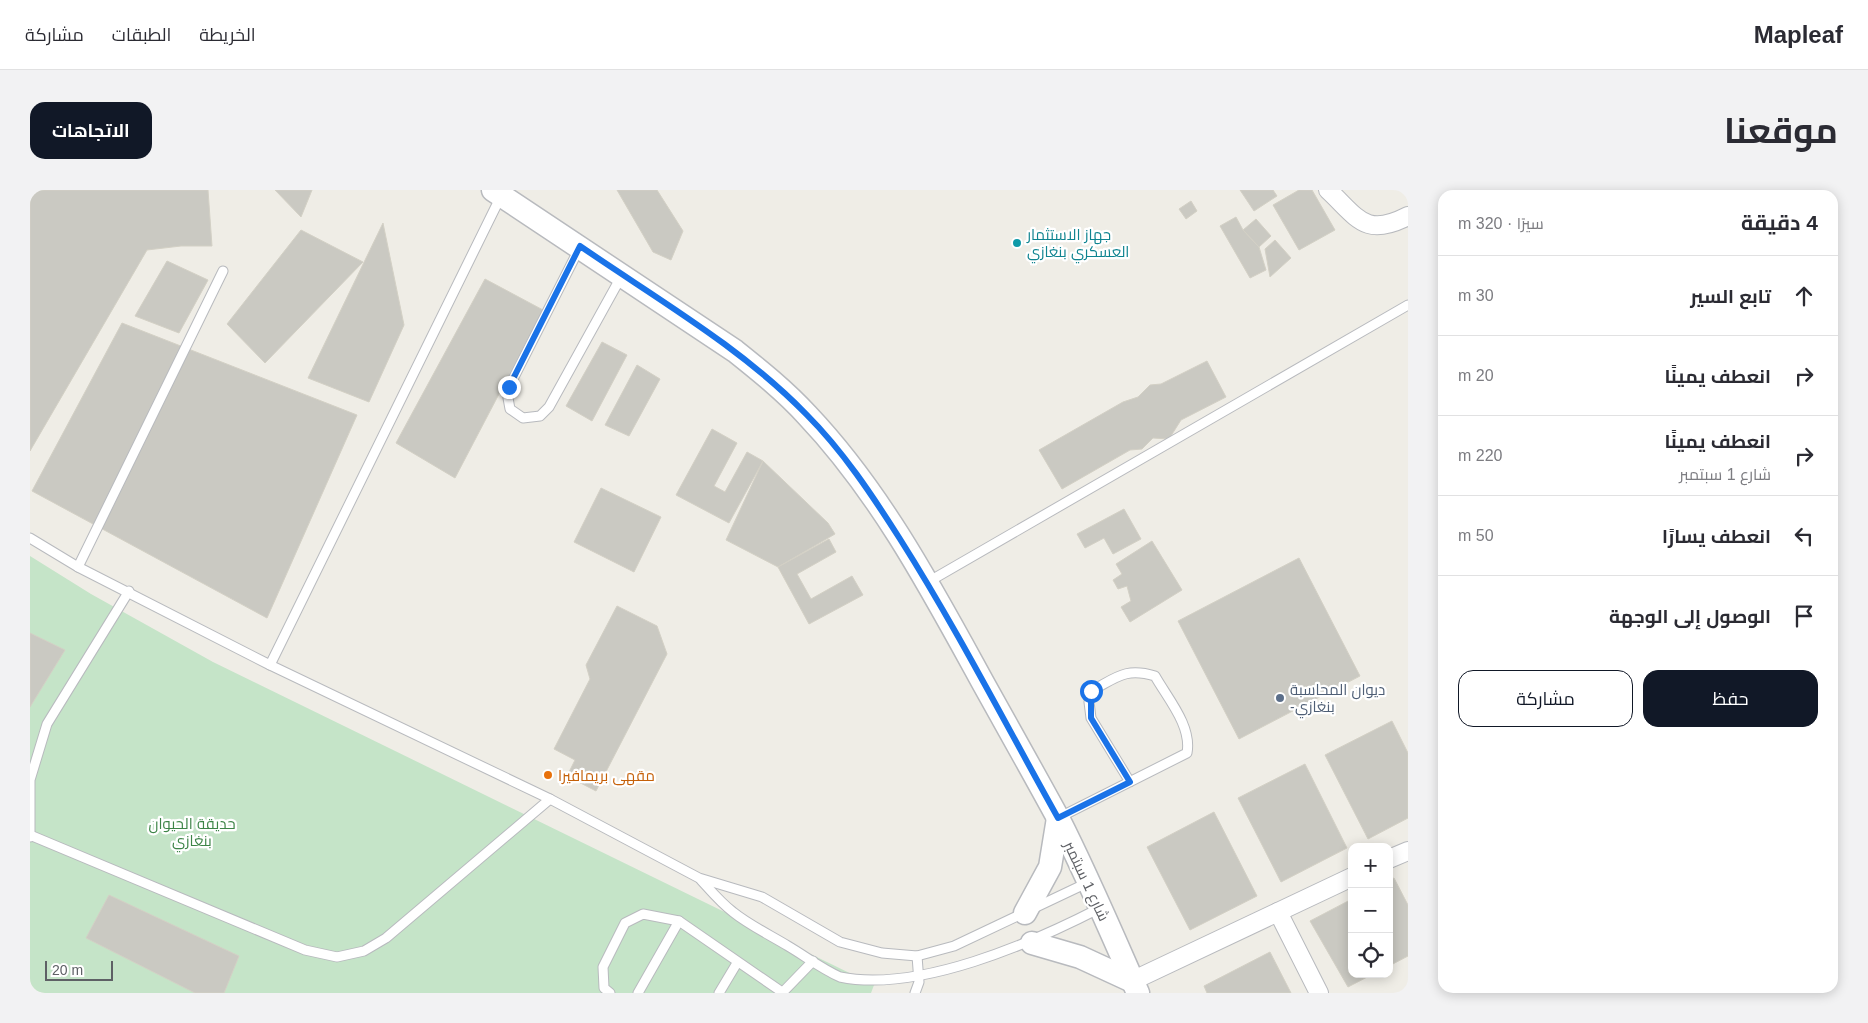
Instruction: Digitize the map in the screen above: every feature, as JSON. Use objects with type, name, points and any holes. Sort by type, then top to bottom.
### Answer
[{"type":"street","points":[[1334,192],[1359,220],[1373,227],[1395,223],[1408,216]]},
{"type":"street","name":"شارع 1 سبتمبر","points":[[497,193],[580,246],[735,351],[771,380],[807,415],[869,491],[927,582],[1058,818],[1089,882],[1135,987]]},
{"type":"street","points":[[1025,913],[1050,866],[1058,818]]},
{"type":"street","points":[[1393,858],[1408,851]]},
{"type":"street","points":[[1032,943],[1080,956],[1135,987],[1278,912],[1348,879]]},
{"type":"street","points":[[1278,912],[1319,993]]},
{"type":"lane","points":[[270,665],[497,193]]},
{"type":"lane","points":[[580,246],[509,387],[510,409],[522,418],[540,416],[549,408],[622,275]]},
{"type":"lane","points":[[78,567],[223,271]]},
{"type":"lane","points":[[927,582],[1408,304]]},
{"type":"lane","points":[[30,538],[78,567],[270,665],[550,799],[699,878],[762,897],[840,942],[882,953],[917,956],[954,946],[1089,882]]},
{"type":"lane","points":[[129,592],[47,724],[30,780],[30,836],[305,950],[336,958],[364,950],[386,938],[550,799]]},
{"type":"lane","points":[[1058,818],[1130,782],[1188,753],[1190,742],[1186,730],[1155,676],[1139,671],[1124,673],[1091,691],[1089,702],[1091,718],[1130,782]]},
{"type":"lane","points":[[699,878],[733,912],[813,961],[840,977],[874,985],[941,979],[1032,943],[1100,908]]},
{"type":"lane","points":[[610,993],[604,988],[603,967],[625,923],[643,914],[679,921],[782,993],[813,961]]},
{"type":"lane","points":[[638,993],[679,921]]},
{"type":"lane","points":[[915,993],[919,982],[917,956]]},
{"type":"lane","points":[[719,993],[737,963]]},
{"type":"green space","name":"حديقة الحيوان بنغازي","points":[[30,556],[91,594],[213,662],[874,985],[871,993],[30,993]]},
{"type":"building","points":[[30,190],[208,190],[212,246],[181,246],[147,250],[30,451]]},
{"type":"building","points":[[275,190],[312,190],[301,217]]},
{"type":"building","points":[[617,190],[657,190],[683,231],[671,260],[653,252]]},
{"type":"building","points":[[1240,190],[1273,190],[1277,196],[1254,211]]},
{"type":"building","points":[[1299,190],[1312,190],[1335,230],[1299,250],[1273,205]]},
{"type":"building","points":[[1191,201],[1197,211],[1186,219],[1179,209]]},
{"type":"building","points":[[1236,217],[1243,230],[1259,247],[1266,270],[1250,278],[1220,226]]},
{"type":"building","points":[[1256,219],[1271,236],[1259,247],[1243,230]]},
{"type":"building","points":[[383,223],[404,325],[369,402],[308,378]]},
{"type":"building","points":[[301,230],[363,262],[265,363],[227,324]]},
{"type":"building","points":[[1275,240],[1291,258],[1270,277],[1265,249]]},
{"type":"building","points":[[167,261],[208,280],[179,333],[135,316]]},
{"type":"building","points":[[485,279],[543,310],[455,478],[396,443]]},
{"type":"building","points":[[122,323],[357,415],[267,618],[32,491]]},
{"type":"building","points":[[602,342],[627,355],[592,421],[566,406]]},
{"type":"building","points":[[1207,361],[1226,397],[1181,420],[1169,439],[1153,438],[1142,449],[1130,450],[1062,489],[1039,450],[1123,402],[1138,397],[1150,385],[1161,384]]},
{"type":"building","points":[[637,365],[660,379],[629,436],[605,425]]},
{"type":"building","points":[[712,429],[737,443],[714,486],[725,492],[747,452],[763,461],[729,523],[676,495]]},
{"type":"building","points":[[763,461],[828,523],[835,534],[778,567],[726,540]]},
{"type":"building","points":[[601,488],[661,517],[634,572],[574,542]]},
{"type":"building","points":[[1124,509],[1141,539],[1113,554],[1104,538],[1085,548],[1077,534]]},
{"type":"building","points":[[829,539],[836,552],[797,574],[811,599],[852,576],[863,595],[809,624],[778,567]]},
{"type":"building","points":[[1152,541],[1182,590],[1130,622],[1121,607],[1131,601],[1127,586],[1118,589],[1113,580],[1122,574],[1116,564]]},
{"type":"building","points":[[1299,558],[1360,676],[1239,739],[1178,621]]},
{"type":"building","points":[[617,606],[657,626],[667,654],[596,791],[567,776],[575,760],[554,749],[590,679],[586,665]]},
{"type":"building","points":[[30,633],[65,650],[30,707]]},
{"type":"building","points":[[1392,721],[1408,753],[1408,818],[1368,839],[1325,755]]},
{"type":"building","points":[[1305,764],[1347,848],[1281,882],[1238,798]]},
{"type":"building","points":[[1214,812],[1257,896],[1190,930],[1147,847]]},
{"type":"building","points":[[1393,878],[1408,905],[1408,956],[1393,964],[1393,888]]},
{"type":"building","points":[[109,895],[239,956],[224,993],[195,993],[86,938]]},
{"type":"building","points":[[1348,901],[1348,978],[1365,978],[1348,987],[1310,921]]},
{"type":"building","points":[[1270,952],[1291,993],[1207,993],[1204,986]]},
{"type":"place","name":"جهاز الاستثمار العسكري بنغازي","points":[[1017,243]]},
{"type":"place","name":"ديوان المحاسبة -بنغازي","points":[[1280,698]]},
{"type":"place","name":"مقهى بريمافيرا","points":[[548,775]]},
{"type":"route","points":[[509,387],[580,246],[735,351],[771,380],[807,415],[835,447],[869,491],[927,582],[1058,818],[1130,782],[1091,718],[1089,702],[1091,691]]}]
